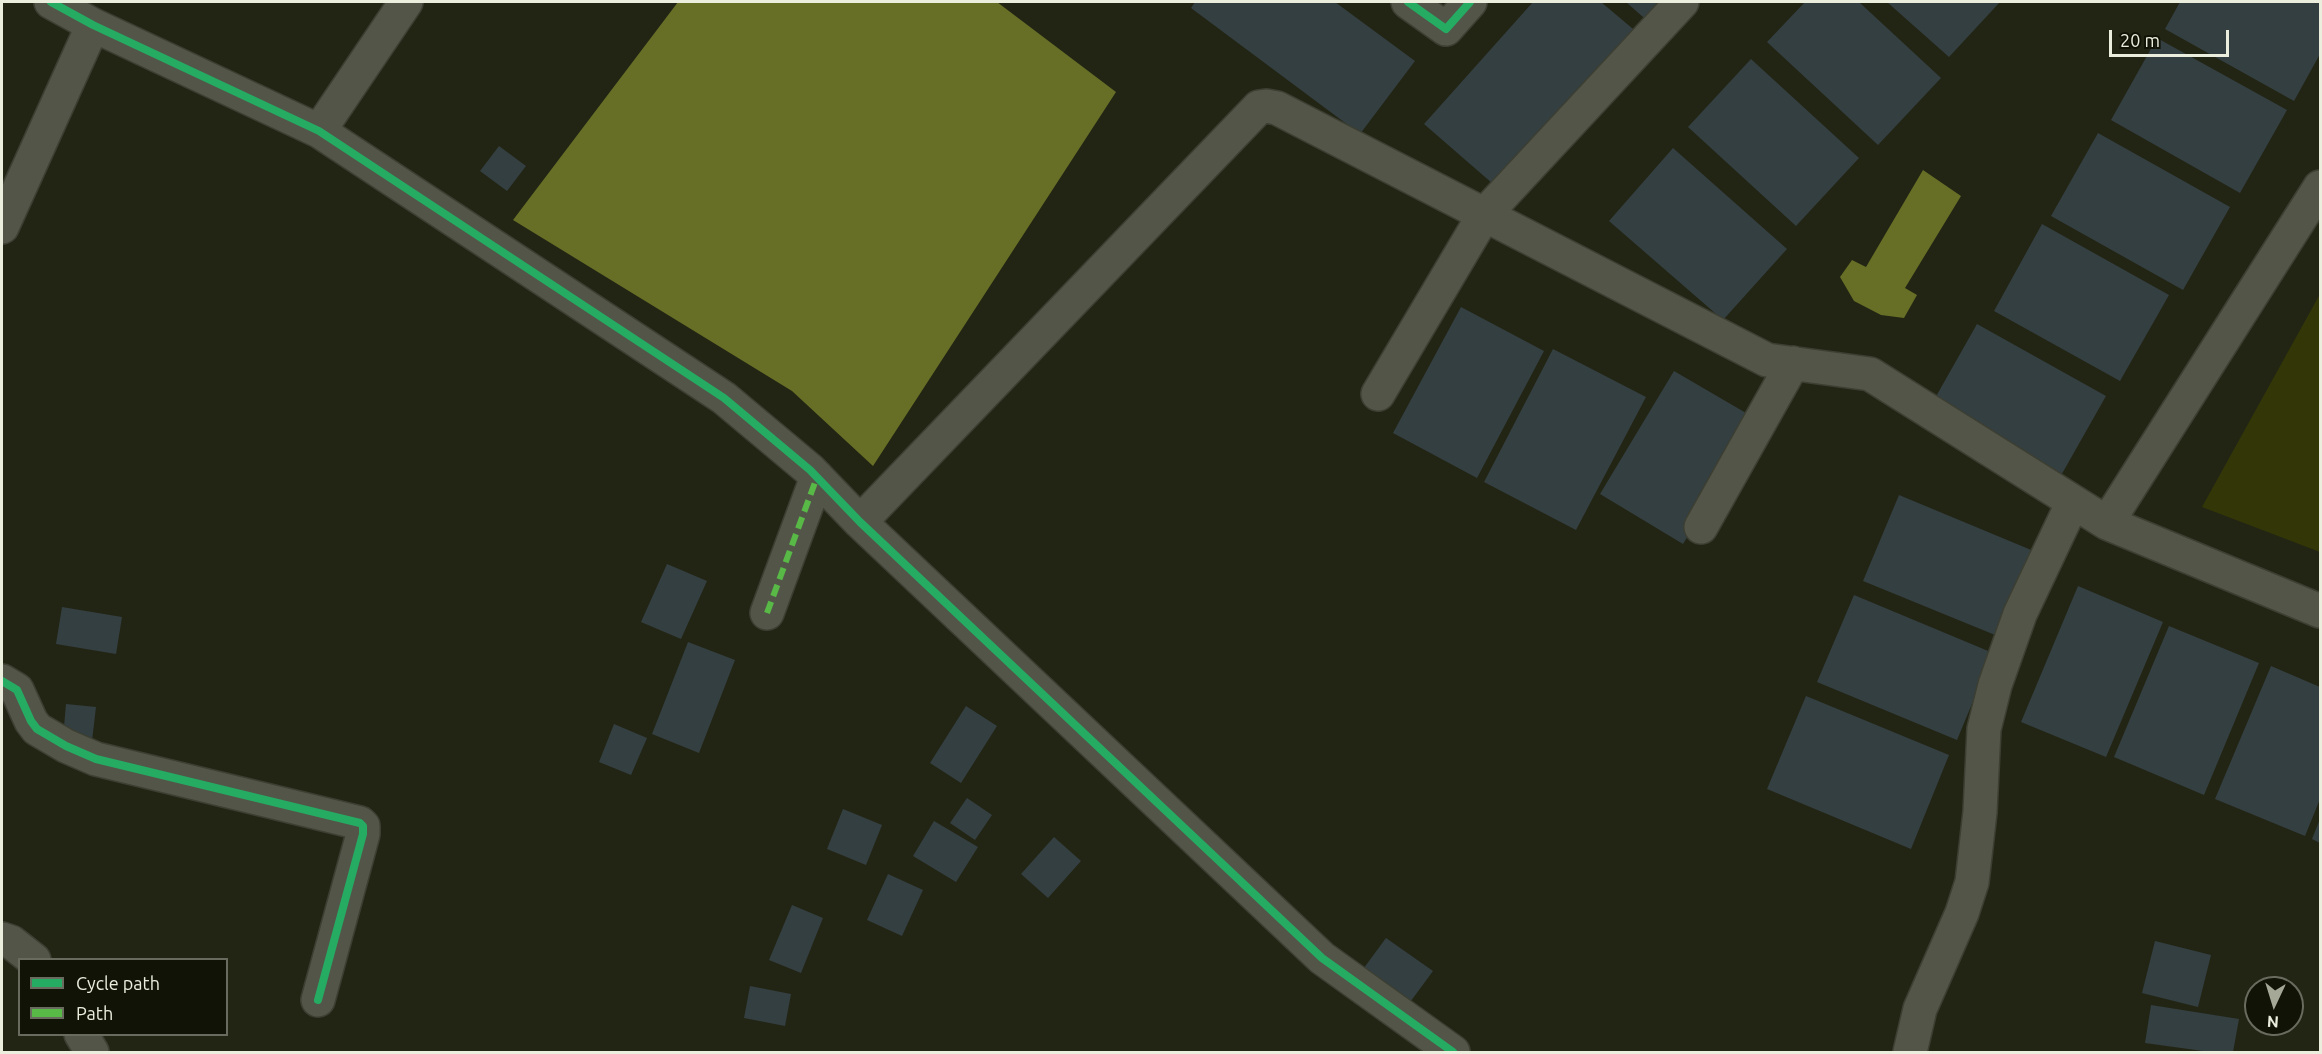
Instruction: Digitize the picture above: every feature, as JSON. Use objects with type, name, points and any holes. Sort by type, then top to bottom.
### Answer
[{"type":"street","points":[[51,2],[93,25],[320,131],[724,398],[817,477],[860,522],[1322,958],[1453,1053]]},
{"type":"street","points":[[320,131],[406,2]]},
{"type":"street","points":[[1408,2],[1446,29],[1470,2]]},
{"type":"street","points":[[1378,394],[1484,215],[1682,2]]},
{"type":"street","points":[[2,228],[93,25]]},
{"type":"street","points":[[860,522],[1259,107],[1266,106],[1277,108],[1767,360],[1870,374],[2107,523],[2320,611]]},
{"type":"street","points":[[2107,523],[2320,187]]},
{"type":"street","points":[[1701,527],[1793,363]]},
{"type":"street","points":[[767,613],[817,477]]},
{"type":"street","points":[[1910,1053],[1920,1009],[1962,913],[1972,882],[1980,812],[1983,729],[1995,686],[2019,614],[2073,502]]},
{"type":"street","points":[[2,681],[17,690],[37,729],[66,746],[96,759],[360,823],[363,826],[363,834],[318,1000]]},
{"type":"street","points":[[2,939],[11,942],[31,958]]},
{"type":"street","points":[[82,1036],[92,1053]]},
{"type":"shaded area","points":[[678,2],[997,2],[1116,92],[873,466],[792,391],[513,220]]},
{"type":"shaded area","points":[[1923,170],[1961,196],[1905,288],[1917,295],[1904,318],[1881,315],[1854,301],[1840,277],[1852,260],[1866,267]]},
{"type":"shaded area","points":[[2320,294],[2320,552],[2202,507]]},
{"type":"building","points":[[1195,2],[1335,2],[1415,61],[1360,134],[1191,8]]},
{"type":"building","points":[[1533,2],[1601,2],[1639,34],[1500,190],[1424,124]]},
{"type":"building","points":[[1626,2],[1673,2],[1652,25]]},
{"type":"building","points":[[1805,2],[1859,2],[1941,78],[1878,145],[1767,42]]},
{"type":"building","points":[[1887,2],[2000,2],[1949,57]]},
{"type":"building","points":[[2180,2],[2320,3],[2320,54],[2294,101],[2165,29]]},
{"type":"building","points":[[2157,38],[2287,110],[2240,193],[2111,120]]},
{"type":"building","points":[[1751,59],[1859,158],[1796,226],[1688,127]]},
{"type":"building","points":[[2098,133],[2230,207],[2183,290],[2051,216]]},
{"type":"building","points":[[499,146],[526,166],[507,191],[480,171]]},
{"type":"building","points":[[1673,148],[1787,249],[1723,320],[1609,221]]},
{"type":"building","points":[[2042,224],[2169,295],[2120,381],[1994,311]]},
{"type":"building","points":[[1461,307],[1544,351],[1477,478],[1393,433]]},
{"type":"building","points":[[1977,324],[2106,396],[2059,479],[1930,407]]},
{"type":"building","points":[[1553,349],[1646,397],[1576,530],[1484,482]]},
{"type":"building","points":[[1674,371],[1758,420],[1683,544],[1600,494]]},
{"type":"building","points":[[1899,495],[2036,552],[2000,637],[1863,581]]},
{"type":"building","points":[[667,564],[707,581],[681,639],[641,622]]},
{"type":"building","points":[[2078,586],[2163,622],[2106,757],[2021,722]]},
{"type":"building","points":[[1854,595],[1993,653],[1957,740],[1817,682]]},
{"type":"building","points":[[62,607],[122,617],[116,654],[56,644]]},
{"type":"building","points":[[2169,626],[2259,663],[2204,795],[2114,757]]},
{"type":"building","points":[[688,642],[735,660],[699,753],[652,734]]},
{"type":"building","points":[[2271,666],[2320,687],[2320,799],[2305,836],[2215,799]]},
{"type":"building","points":[[1806,696],[1949,755],[1911,849],[1767,789]]},
{"type":"building","points":[[66,704],[96,707],[92,741],[63,738]]},
{"type":"building","points":[[966,706],[997,726],[961,783],[930,763]]},
{"type":"building","points":[[614,724],[647,738],[631,775],[599,762]]},
{"type":"building","points":[[967,798],[992,815],[975,840],[950,823]]},
{"type":"building","points":[[843,809],[882,825],[866,865],[827,849]]},
{"type":"building","points":[[2320,819],[2320,843],[2312,839]]},
{"type":"building","points":[[934,821],[978,847],[956,882],[913,856]]},
{"type":"building","points":[[1054,837],[1081,861],[1048,898],[1021,874]]},
{"type":"building","points":[[888,874],[923,890],[902,936],[867,920]]},
{"type":"building","points":[[792,905],[823,918],[801,973],[769,960]]},
{"type":"building","points":[[1386,938],[1433,971],[1405,1009],[1358,976]]},
{"type":"building","points":[[2155,941],[2211,955],[2198,1007],[2142,993]]},
{"type":"building","points":[[750,986],[791,994],[785,1026],[744,1018]]},
{"type":"building","points":[[2151,1005],[2239,1019],[2233,1052],[2210,1052],[2145,1043]]},
{"type":"marked path","points":[[767,613],[817,477]]},
{"type":"cycle path","points":[[51,2],[93,25],[319,131],[724,398],[810,470],[860,522],[1322,958],[1453,1052]]},
{"type":"cycle path","points":[[1408,2],[1446,29],[1470,2]]},
{"type":"cycle path","points":[[2,681],[17,690],[37,729],[66,746],[96,759],[360,823],[363,826],[363,834],[318,1000]]}]
